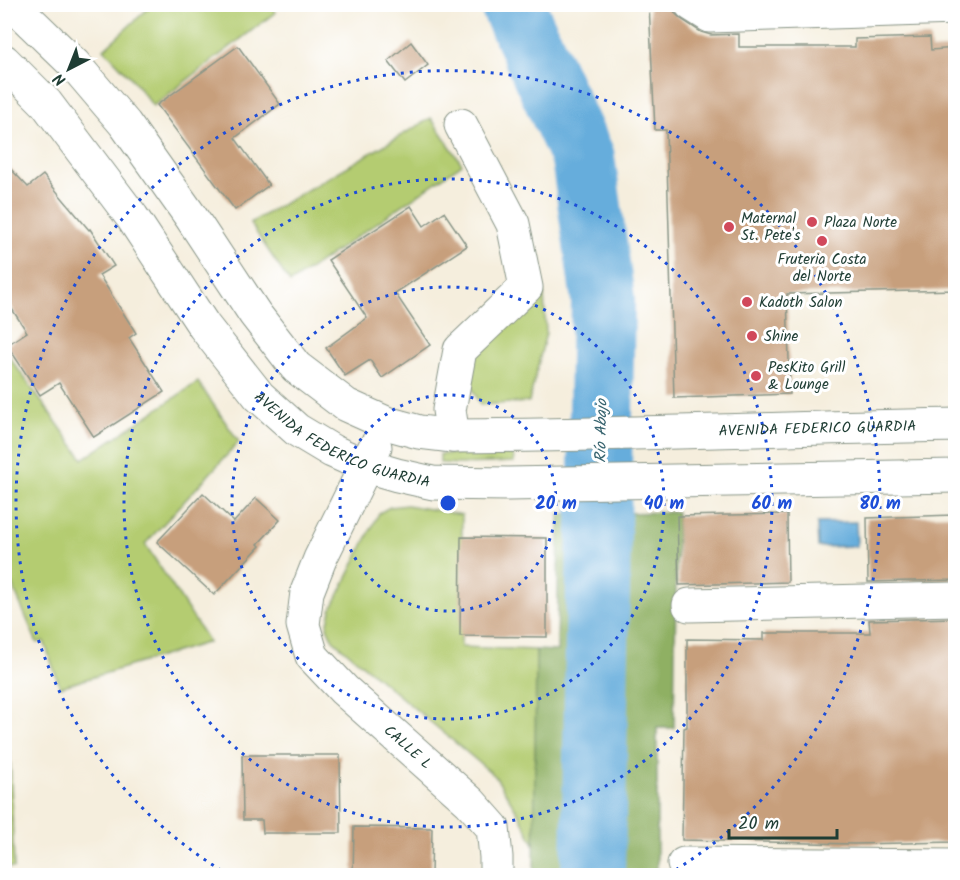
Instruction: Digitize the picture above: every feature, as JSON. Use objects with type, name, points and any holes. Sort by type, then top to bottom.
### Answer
[{"type":"street","name":"AVENIDA FEDERICO GUARDIA","points":[[12,4],[74,64],[125,124],[191,217],[255,314],[296,367],[346,405],[386,423],[419,432],[453,436],[680,433],[956,425]]},
{"type":"street","points":[[691,4],[710,16],[956,8]]},
{"type":"street","name":"AVENIDA FEDERICO GUARDIA","points":[[4,61],[46,103],[132,217],[204,326],[259,396],[297,430],[332,451],[366,466],[434,483],[508,484],[956,476]]},
{"type":"street","points":[[453,436],[449,410],[460,350],[526,287],[513,224],[461,125]]},
{"type":"street","points":[[366,466],[386,423]]},
{"type":"street","name":"CALLE L","points":[[366,466],[320,559],[307,592],[303,625],[312,656],[344,690],[470,802],[493,828],[496,876]]},
{"type":"street","points":[[688,605],[956,599]]},
{"type":"street","points":[[684,864],[956,866]]},
{"type":"green space","points":[[152,5],[270,5],[276,12],[153,106],[104,49]]},
{"type":"green space","points":[[431,118],[462,164],[290,283],[250,223]]},
{"type":"green space","points":[[544,294],[546,333],[529,402],[480,405],[470,383],[473,355]]},
{"type":"green space","points":[[5,351],[83,459],[198,382],[239,442],[145,544],[209,642],[60,687],[44,641],[37,643],[5,568]]},
{"type":"green space","points":[[513,453],[514,462],[440,463],[440,454]]},
{"type":"green space","points":[[407,505],[462,515],[461,647],[536,650],[535,846],[520,816],[495,776],[333,640],[327,627],[331,610],[379,513],[390,507]]},
{"type":"green space","points":[[677,512],[674,728],[657,728],[657,875],[534,876],[536,650],[557,651],[559,514]]},
{"type":"green space","points":[[10,753],[14,868],[4,867],[4,754]]},
{"type":"water","points":[[856,522],[857,546],[818,547],[817,523]]},
{"type":"building","name":"Plaza Norte","points":[[649,4],[672,4],[675,13],[681,19],[701,32],[711,35],[739,34],[739,47],[855,47],[855,39],[930,37],[931,50],[956,48],[956,290],[787,294],[790,394],[674,398],[666,130],[655,130]]},
{"type":"building","points":[[411,42],[428,65],[405,83],[388,61]]},
{"type":"building","points":[[238,46],[280,104],[235,138],[269,185],[235,210],[157,105]]},
{"type":"building","points":[[4,162],[28,187],[43,175],[90,229],[114,266],[99,275],[136,333],[129,338],[164,392],[94,437],[59,383],[40,395],[7,345],[27,332],[4,297]]},
{"type":"building","points":[[411,206],[424,226],[444,212],[467,246],[395,293],[430,345],[382,378],[370,360],[345,376],[326,348],[367,318],[328,260]]},
{"type":"building","points":[[203,493],[234,522],[256,498],[280,520],[258,544],[260,546],[214,595],[157,542]]},
{"type":"building","points":[[787,514],[788,582],[679,585],[677,516]]},
{"type":"building","points":[[953,515],[953,523],[956,523],[956,580],[868,582],[867,518]]},
{"type":"building","points":[[461,537],[547,538],[547,637],[460,636]]},
{"type":"building","points":[[956,618],[956,842],[854,844],[682,840],[684,728],[687,727],[687,639],[764,640],[764,633],[870,633],[869,620]]},
{"type":"building","points":[[242,755],[340,755],[341,833],[263,833],[262,820],[243,820]]},
{"type":"building","points":[[354,827],[432,828],[431,876],[353,876]]},
{"type":"waterway","name":"Río Abajo","points":[[512,4],[583,158],[603,300],[593,876]]},
{"type":"place","name":"Plaza Norte","points":[[812,222]]},
{"type":"place","name":"Maternal St. Pete's","points":[[729,227]]},
{"type":"place","name":"Fruteria Costa del Norte","points":[[822,241]]},
{"type":"place","name":"Kadoth Salon","points":[[747,302]]},
{"type":"place","name":"Shine","points":[[752,336]]},
{"type":"place","name":"PesKito Grill & Lounge","points":[[756,376]]}]
